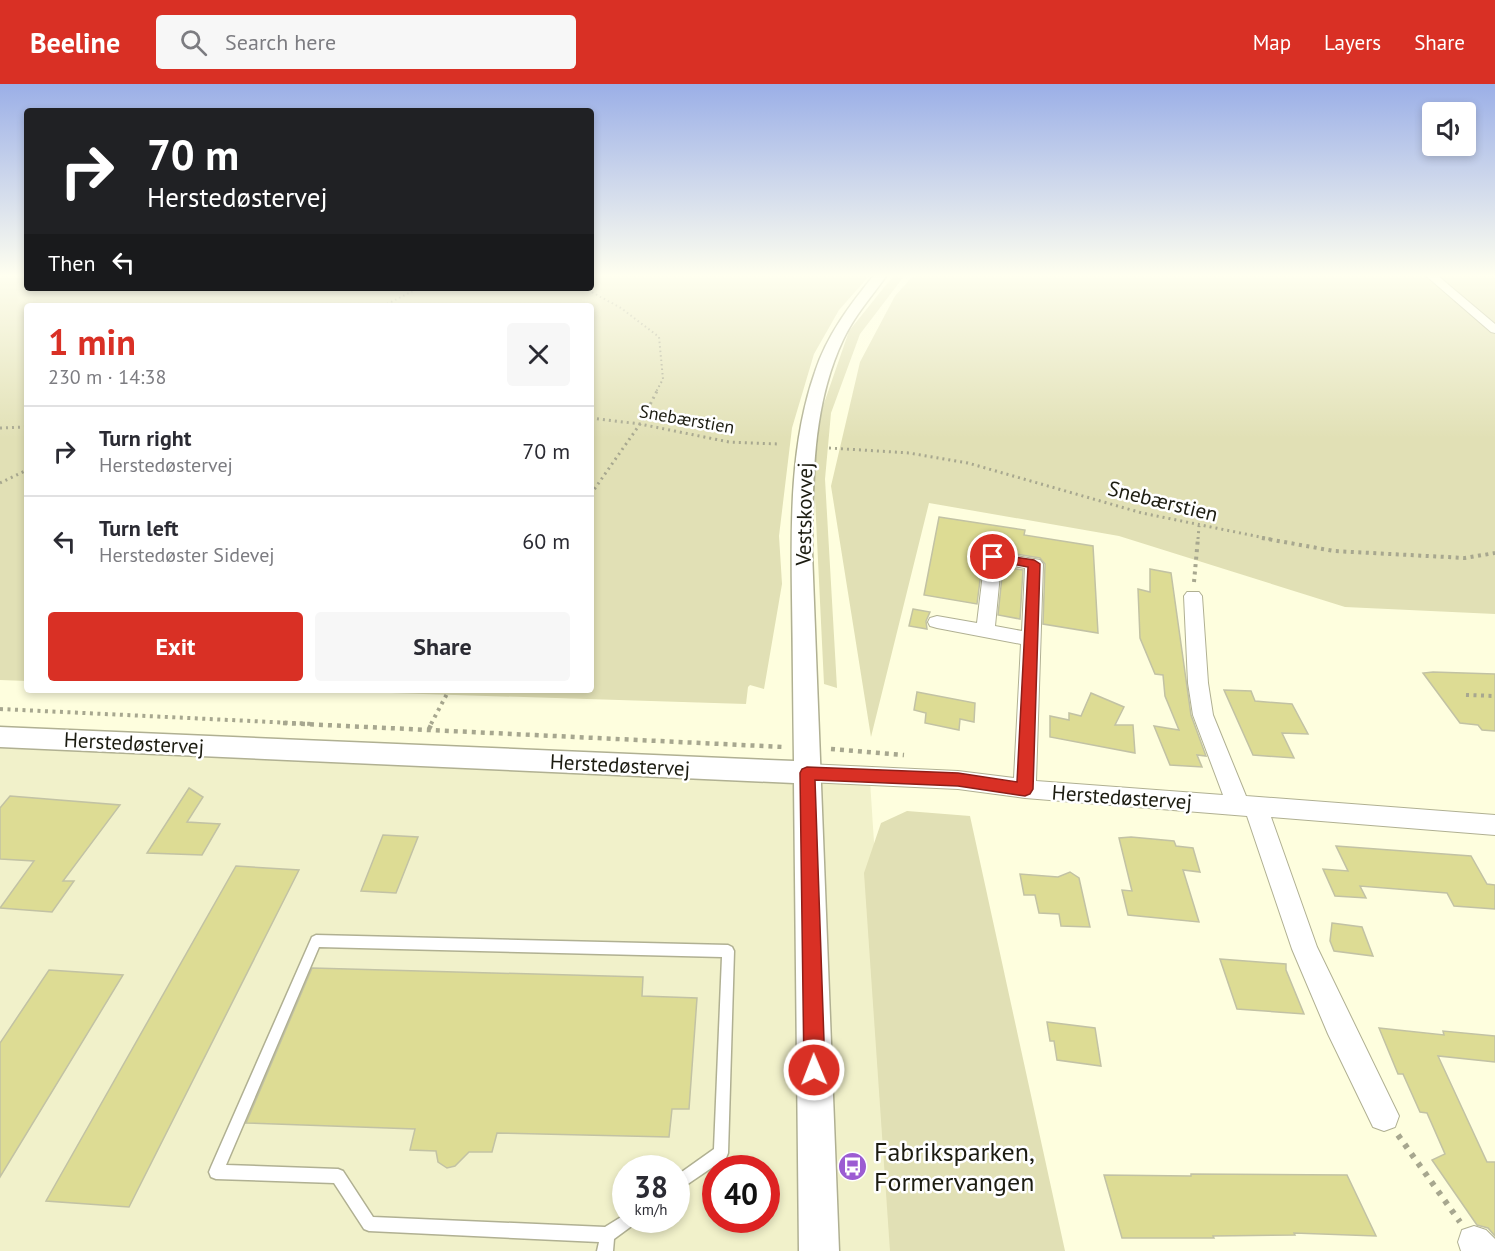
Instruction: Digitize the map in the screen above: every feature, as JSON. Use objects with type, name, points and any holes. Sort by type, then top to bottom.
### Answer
[{"type":"street","name":"Vestskovvej","points":[[819,1251],[802,551],[805,454],[817,387],[830,349],[841,329]]},
{"type":"street","points":[[985,631],[993,557],[1034,564],[1025,789]]},
{"type":"street","points":[[1193,596],[1198,682],[1203,715],[1247,806],[1338,1024],[1384,1116]]},
{"type":"street","points":[[937,622],[1031,639]]},
{"type":"street","name":"Herstedøstervej","points":[[0,737],[807,760],[1025,789],[1495,825]]},
{"type":"lane","points":[[612,1231],[607,1235],[369,1224],[338,1176],[216,1172],[316,941],[728,951],[722,1153],[690,1175]]},
{"type":"lane","points":[[605,1251],[607,1235]]},
{"type":"path","points":[[594,490],[640,424],[663,379],[659,337],[649,329]]},
{"type":"path","name":"Snebærstien","points":[[594,418],[640,424],[729,442],[778,444]]},
{"type":"path","points":[[0,428],[24,427]]},
{"type":"path","name":"Snebærstien","points":[[829,448],[909,453],[968,463],[1142,513],[1334,551],[1465,558],[1495,553]]},
{"type":"path","points":[[0,483],[24,471]]},
{"type":"path","points":[[1193,596],[1199,526]]},
{"type":"path","points":[[429,729],[447,693]]},
{"type":"path","points":[[1466,695],[1495,696]]},
{"type":"path","points":[[0,709],[429,729],[807,760]]},
{"type":"path","points":[[1384,1116],[1479,1246]]},
{"type":"shaded area","points":[[0,329],[24,329],[24,681],[0,680]]},
{"type":"shaded area","points":[[594,329],[828,329],[814,354],[792,428],[779,536],[782,584],[764,689],[750,685],[746,704],[392,693],[594,693]]},
{"type":"shaded area","points":[[863,329],[831,413],[825,479],[837,688],[824,684],[814,478],[821,412],[849,331]]},
{"type":"shaded area","points":[[877,329],[1495,329],[1495,614],[1345,607],[1119,536],[929,503],[871,737],[831,486],[860,362]]},
{"type":"shaded area","points":[[0,734],[869,766],[901,1251],[0,1251]]},
{"type":"shaded area","points":[[907,811],[970,816],[1065,1251],[890,1251],[864,873],[881,823]]},
{"type":"building","points":[[939,517],[1025,530],[1024,535],[1093,546],[1098,633],[1043,624],[1045,564],[1040,558],[987,551],[983,557],[977,604],[924,595]]},
{"type":"building","points":[[1003,567],[1023,570],[1020,619],[998,615]]},
{"type":"building","points":[[1150,569],[1171,573],[1191,715],[1206,756],[1197,755],[1202,767],[1170,765],[1154,726],[1179,730],[1165,696],[1163,675],[1155,674],[1140,638],[1138,589],[1150,592]]},
{"type":"building","points":[[913,609],[930,612],[926,621],[927,629],[909,626]]},
{"type":"building","points":[[1423,673],[1495,674],[1495,731],[1482,730],[1478,725],[1460,723]]},
{"type":"building","points":[[1224,690],[1251,691],[1255,701],[1292,704],[1308,734],[1282,733],[1294,758],[1253,755]]},
{"type":"building","points":[[917,692],[975,703],[974,722],[960,719],[959,730],[925,723],[926,713],[914,710]]},
{"type":"building","points":[[1091,693],[1124,707],[1115,725],[1133,725],[1135,753],[1050,737],[1050,716],[1069,720],[1069,713],[1081,716]]},
{"type":"building","points":[[189,788],[203,797],[187,822],[220,824],[202,855],[147,853]]},
{"type":"building","points":[[10,796],[120,805],[63,881],[74,881],[52,912],[0,908],[34,861],[0,859],[0,808]]},
{"type":"building","points":[[383,835],[418,837],[396,893],[361,891]]},
{"type":"building","points":[[1119,838],[1174,841],[1176,846],[1193,848],[1200,872],[1183,870],[1199,922],[1128,915],[1122,890],[1132,891]]},
{"type":"building","points":[[1336,846],[1471,856],[1487,884],[1495,885],[1495,909],[1454,906],[1447,893],[1360,886],[1366,898],[1335,896],[1323,869],[1348,871]]},
{"type":"building","points":[[236,866],[299,870],[129,1207],[46,1201]]},
{"type":"building","points":[[1070,872],[1079,878],[1090,927],[1061,926],[1059,914],[1039,913],[1035,895],[1024,895],[1020,874],[1058,877]]},
{"type":"building","points":[[1332,923],[1362,927],[1373,956],[1334,951],[1330,941]]},
{"type":"building","points":[[1220,959],[1286,964],[1286,970],[1304,1014],[1237,1009]]},
{"type":"building","points":[[312,968],[643,977],[642,996],[697,998],[689,1109],[672,1109],[669,1137],[497,1133],[492,1152],[469,1152],[455,1166],[447,1168],[438,1162],[436,1151],[410,1150],[415,1129],[246,1123]]},
{"type":"building","points":[[49,970],[123,975],[0,1177],[0,1043]]},
{"type":"building","points":[[1047,1022],[1095,1028],[1101,1066],[1057,1060],[1054,1041],[1050,1041]]},
{"type":"building","points":[[1379,1028],[1444,1035],[1443,1031],[1495,1036],[1495,1062],[1438,1056],[1487,1162],[1495,1162],[1495,1236],[1488,1228],[1477,1225],[1432,1160],[1445,1154],[1427,1113],[1420,1112],[1403,1074],[1398,1074]]},
{"type":"building","points":[[1191,1174],[1347,1175],[1376,1236],[1294,1233],[1295,1235],[1213,1236],[1214,1238],[1122,1238],[1104,1175],[1191,1176]]},
{"type":"place","name":"Fabriksparken, Formervangen","points":[[853,1166]]},
{"type":"route","points":[[814,1070],[807,773],[958,780],[1025,789],[1034,564],[993,557]]}]
